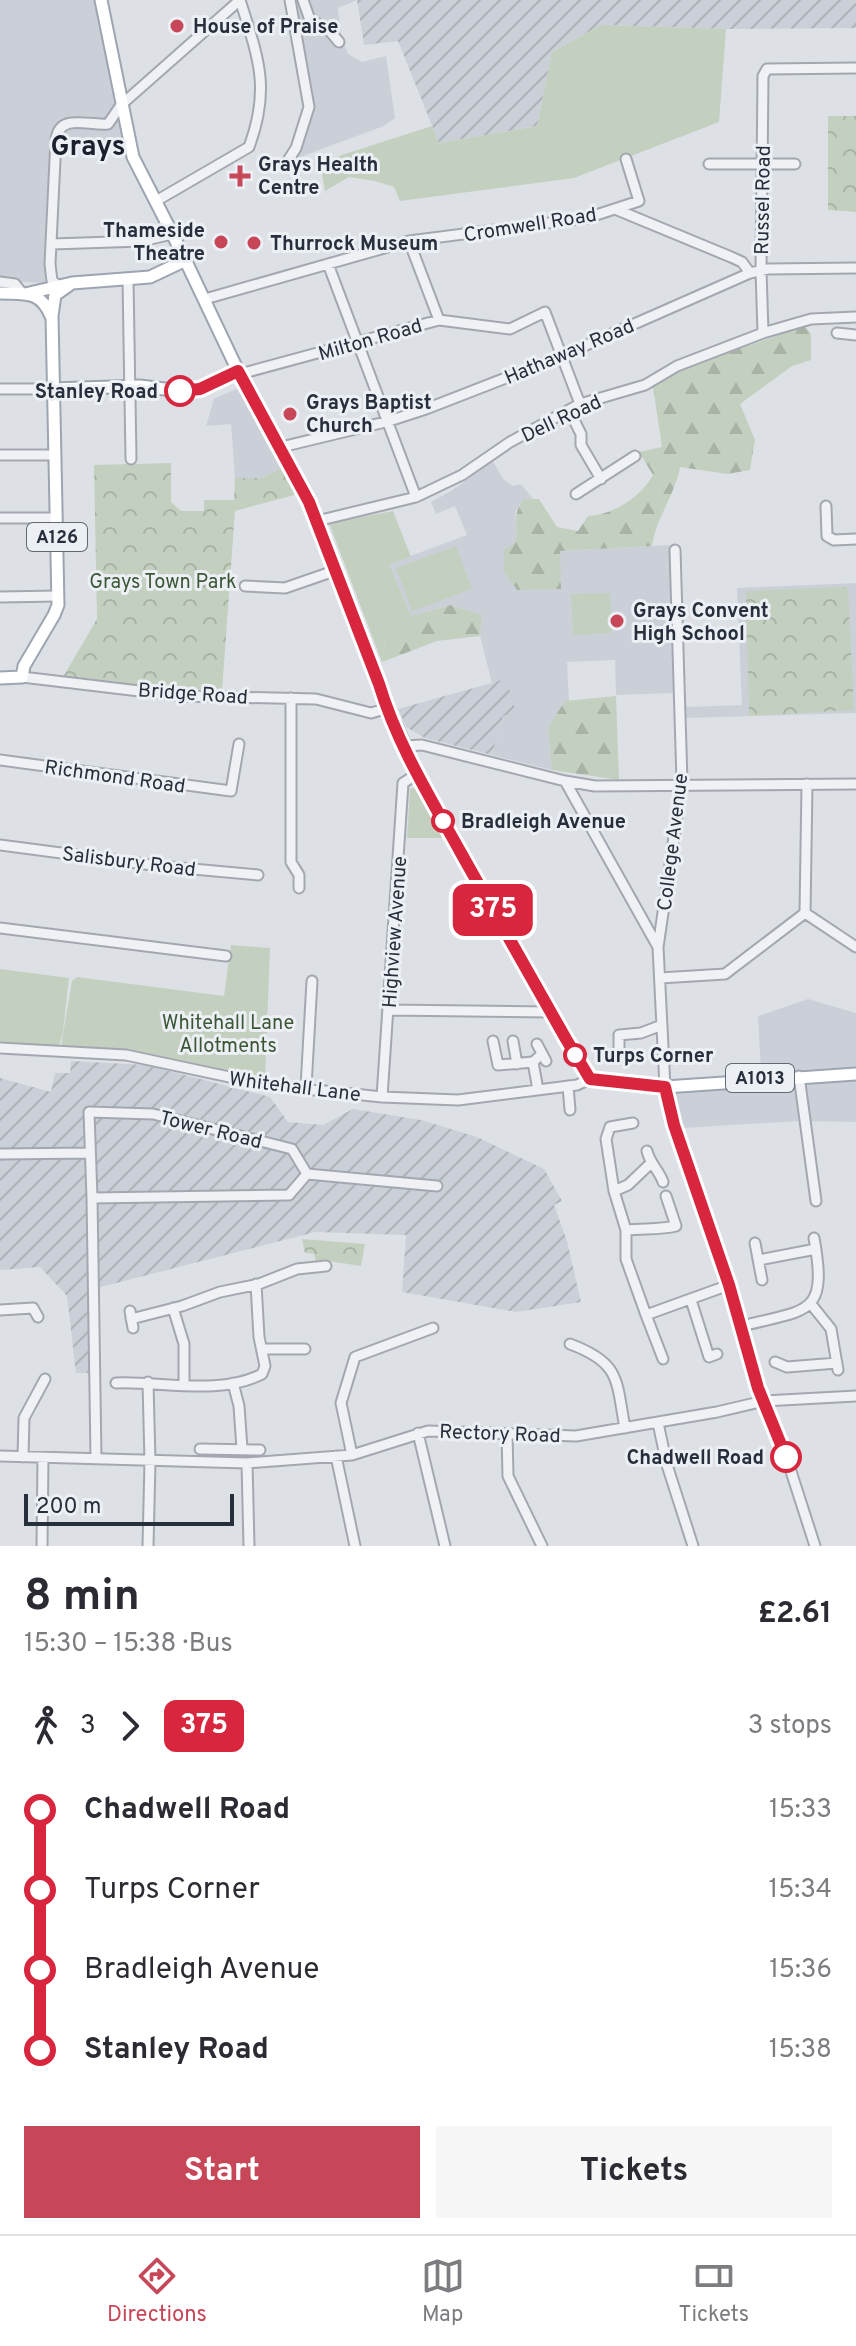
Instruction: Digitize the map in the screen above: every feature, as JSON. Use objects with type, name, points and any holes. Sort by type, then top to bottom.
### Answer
[{"type":"main road","points":[[101,0],[119,108],[133,157],[239,373],[281,447],[317,521],[379,684],[385,709],[417,774],[590,1079]]},
{"type":"main road","points":[[21,294],[72,283],[150,277],[186,260]]},
{"type":"main road","points":[[52,316],[55,295],[72,283]]},
{"type":"main road","points":[[0,293],[21,294],[42,300],[52,316]]},
{"type":"main road","name":"A126","points":[[22,677],[24,666],[57,610],[52,316]]},
{"type":"main road","points":[[53,389],[130,386],[189,392],[239,373]]},
{"type":"main road","name":"Bridge Road","points":[[0,678],[22,677]]},
{"type":"main road","name":"A1013","points":[[590,1079],[665,1087],[856,1074]]},
{"type":"street","points":[[58,285],[52,281],[52,244],[59,127],[64,123],[108,124],[119,108],[240,0],[261,75],[260,116],[249,147],[156,201]]},
{"type":"street","points":[[289,159],[296,148],[309,107],[290,0]]},
{"type":"street","points":[[303,0],[310,20],[328,29],[339,42]]},
{"type":"street","name":"Russel Road","points":[[763,333],[763,76],[767,69],[856,68]]},
{"type":"street","points":[[615,209],[639,201],[626,159]]},
{"type":"street","points":[[709,164],[795,164]]},
{"type":"street","name":"Cromwell Road","points":[[205,299],[409,241],[587,218],[615,209],[742,262],[750,273]]},
{"type":"street","points":[[52,244],[142,241],[172,234]]},
{"type":"street","points":[[409,241],[439,320]]},
{"type":"street","points":[[328,264],[416,497]]},
{"type":"street","name":"Hathaway Road","points":[[281,447],[389,421],[561,355],[750,273],[761,270],[856,268]]},
{"type":"street","points":[[128,280],[131,459]]},
{"type":"street","points":[[0,282],[15,284],[21,294]]},
{"type":"street","name":"Milton Road","points":[[239,373],[358,344],[439,320],[510,329],[545,312],[561,355]]},
{"type":"street","name":"Dell Road","points":[[317,521],[416,497],[462,475],[510,442],[580,404],[645,385],[677,366],[763,333],[811,319],[856,317]]},
{"type":"street","points":[[837,333],[856,335]]},
{"type":"street","points":[[561,355],[580,404]]},
{"type":"street","points":[[0,389],[53,389]]},
{"type":"street","points":[[569,410],[581,434],[581,445],[601,479]]},
{"type":"street","points":[[0,455],[55,455]]},
{"type":"street","points":[[576,494],[635,456]]},
{"type":"street","points":[[826,506],[827,536],[834,540],[856,539]]},
{"type":"street","points":[[0,518],[56,518]]},
{"type":"street","points":[[57,537],[80,537]]},
{"type":"street","name":"College Avenue","points":[[665,1087],[658,947],[681,787],[675,550]]},
{"type":"street","points":[[245,586],[285,588],[334,571]]},
{"type":"street","points":[[0,597],[58,596]]},
{"type":"street","name":"Bridge Road","points":[[22,677],[181,696],[316,699],[371,713],[385,709]]},
{"type":"street","points":[[291,698],[291,862],[299,875],[299,888]]},
{"type":"street","name":"Richmond Road","points":[[0,760],[231,791],[239,744]]},
{"type":"street","points":[[404,746],[422,745],[595,786],[856,784]]},
{"type":"street","name":"Highview Avenue","points":[[382,1097],[403,783],[417,774]]},
{"type":"street","points":[[565,781],[658,947]]},
{"type":"street","points":[[805,913],[807,784]]},
{"type":"street","name":"Salisbury Road","points":[[0,845],[258,875]]},
{"type":"street","points":[[805,913],[856,947]]},
{"type":"street","points":[[660,978],[725,974],[805,913]]},
{"type":"street","points":[[0,928],[226,956]]},
{"type":"street","points":[[306,1087],[312,981]]},
{"type":"street","points":[[389,1010],[550,1012]]},
{"type":"street","points":[[619,1053],[619,1035],[641,1033],[662,1025]]},
{"type":"street","points":[[493,1041],[498,1065],[544,1058],[537,1044]]},
{"type":"street","points":[[513,1041],[517,1064]]},
{"type":"street","name":"Whitehall Lane","points":[[0,1048],[139,1057],[223,1078],[382,1097],[458,1100],[582,1084],[590,1079]]},
{"type":"street","points":[[533,1062],[538,1090]]},
{"type":"street","points":[[799,1076],[816,1201]]},
{"type":"street","points":[[568,1086],[570,1110]]},
{"type":"street","points":[[665,1087],[674,1125],[729,1285],[764,1401],[788,1462],[815,1546]]},
{"type":"street","name":"Tower Road","points":[[96,1457],[89,1112],[153,1114],[292,1149],[307,1174]]},
{"type":"street","points":[[633,1123],[613,1125],[608,1129],[606,1139],[614,1191],[626,1230],[626,1259],[663,1359]]},
{"type":"street","points":[[647,1151],[650,1164],[660,1172],[663,1182]]},
{"type":"street","points":[[0,1154],[90,1153]]},
{"type":"street","points":[[614,1191],[628,1185],[650,1164]]},
{"type":"street","points":[[92,1198],[289,1195],[307,1174],[437,1186]]},
{"type":"street","points":[[626,1230],[678,1230],[666,1196]]},
{"type":"street","points":[[742,1326],[797,1312],[811,1304],[818,1292],[820,1274],[814,1238]]},
{"type":"street","points":[[755,1243],[762,1280]]},
{"type":"street","points":[[759,1260],[816,1249]]},
{"type":"street","points":[[131,1319],[256,1284],[297,1269],[326,1266]]},
{"type":"street","points":[[116,1383],[233,1383],[262,1374],[265,1366],[256,1284]]},
{"type":"street","points":[[646,1315],[729,1285]]},
{"type":"street","points":[[691,1300],[709,1357]]},
{"type":"street","points":[[775,1362],[787,1367],[837,1366],[831,1329],[811,1304]]},
{"type":"street","points":[[0,1310],[33,1308],[38,1317]]},
{"type":"street","points":[[173,1308],[184,1344],[184,1384]]},
{"type":"street","points":[[352,1455],[341,1403],[355,1357],[433,1328]]},
{"type":"street","points":[[570,1344],[588,1350],[611,1367],[616,1378],[625,1428]]},
{"type":"street","points":[[262,1349],[305,1349]]},
{"type":"street","points":[[23,1457],[24,1418],[45,1379]]},
{"type":"street","points":[[148,1382],[148,1546]]},
{"type":"street","points":[[233,1383],[239,1406],[242,1449]]},
{"type":"street","name":"Rectory Road","points":[[0,1456],[247,1463],[352,1455],[428,1431],[576,1436],[764,1401],[856,1396]]},
{"type":"street","points":[[658,1423],[667,1465],[693,1546]]},
{"type":"street","points":[[418,1433],[445,1546]]},
{"type":"street","points":[[507,1434],[508,1476],[542,1546]]},
{"type":"street","points":[[200,1449],[260,1450]]},
{"type":"street","points":[[336,1456],[355,1546]]},
{"type":"street","points":[[42,1546],[43,1458]]},
{"type":"street","points":[[247,1463],[249,1546]]},
{"type":"shaded area","points":[[0,0],[97,0],[115,106],[125,144],[52,137],[45,283],[0,281]]},
{"type":"shaded area","points":[[285,0],[357,0],[338,8],[341,36],[348,54],[362,62],[386,56],[395,118],[384,126],[295,159],[298,156],[291,153],[305,114]]},
{"type":"shaded area","points":[[357,0],[856,0],[856,28],[726,29],[601,25],[552,52],[537,126],[439,143],[398,41],[364,45]]},
{"type":"shaded area","points":[[236,389],[244,396],[283,467],[262,478],[235,478],[231,424],[206,426],[214,399]]},
{"type":"shaded area","points":[[493,461],[503,479],[513,486],[521,484],[533,499],[523,499],[515,512],[515,543],[560,551],[669,545],[673,693],[616,695],[615,660],[567,662],[569,701],[565,701],[548,727],[552,770],[492,755],[503,716],[515,711],[492,683],[480,636],[482,615],[451,605],[411,616],[389,564],[467,535],[455,506],[436,514],[431,502]]},
{"type":"shaded area","points":[[856,583],[856,713],[686,718],[686,707],[742,705],[737,588]]},
{"type":"shaded area","points":[[506,679],[516,712],[503,716],[492,755],[425,738],[406,727],[398,709]]},
{"type":"shaded area","points":[[808,999],[856,1013],[856,1067],[761,1072],[758,1016]]},
{"type":"shaded area","points":[[71,1061],[146,1065],[270,1097],[288,1122],[323,1125],[353,1109],[421,1120],[477,1137],[544,1169],[562,1201],[554,1205],[567,1241],[581,1302],[516,1312],[402,1292],[406,1235],[315,1232],[93,1289],[94,1373],[76,1373],[67,1296],[40,1267],[0,1270],[0,1078],[51,1092],[55,1073],[70,1073]]},
{"type":"shaded area","points":[[856,1080],[856,1122],[799,1121],[683,1128],[673,1096],[676,1090]]},
{"type":"green space","points":[[601,25],[726,29],[719,122],[574,178],[400,201],[394,187],[349,177],[325,191],[320,162],[432,126],[439,143],[537,126],[552,52]]},
{"type":"green space","points":[[828,116],[856,116],[856,212],[828,210]]},
{"type":"green space","points":[[805,326],[811,334],[811,360],[792,366],[740,404],[755,440],[750,470],[727,474],[680,467],[652,546],[560,551],[561,589],[517,590],[504,572],[504,550],[515,543],[516,517],[523,499],[539,499],[557,527],[578,531],[588,516],[607,512],[625,503],[641,491],[653,475],[639,452],[662,447],[653,387],[679,370]]},
{"type":"green space","name":"Grays Town Park","points":[[171,463],[171,502],[181,511],[204,511],[204,500],[234,500],[235,478],[262,478],[283,467],[298,494],[235,511],[222,691],[80,682],[63,677],[97,619],[94,465]]},
{"type":"green space","points":[[393,511],[411,557],[389,564],[411,616],[385,639],[382,662],[329,523]]},
{"type":"green space","points":[[456,546],[472,589],[412,611],[396,568]]},
{"type":"green space","points":[[848,587],[854,710],[749,716],[746,591]]},
{"type":"green space","points":[[610,593],[612,633],[573,635],[571,594]]},
{"type":"green space","points":[[451,605],[482,615],[480,636],[437,641],[382,662],[385,639],[411,616]]},
{"type":"green space","points":[[616,696],[619,780],[552,770],[548,727],[565,701]]},
{"type":"green space","points":[[414,788],[443,838],[407,838],[410,789]]},
{"type":"green space","name":"Whitehall Lane Allotments","points":[[231,945],[270,948],[265,1078],[142,1052],[61,1046],[72,981],[77,977],[224,996]]},
{"type":"green space","points":[[0,969],[69,978],[59,1046],[0,1042]]},
{"type":"green space","points":[[302,1239],[365,1244],[361,1266],[316,1262],[314,1254],[305,1253]]},
{"type":"bus line","name":"375","points":[[180,391],[200,389],[238,371],[309,502],[379,684],[385,709],[396,725],[417,774],[566,1039],[590,1079],[665,1087],[674,1125],[742,1326],[758,1388],[786,1457]]},
{"type":"place","name":"House of Praise","points":[[177,26]]},
{"type":"place","name":"Grays Health Centre","points":[[240,176]]},
{"type":"place","name":"Thameside Theatre","points":[[221,242]]},
{"type":"place","name":"Thurrock Museum","points":[[254,243]]},
{"type":"place","name":"Stanley Road","points":[[180,391]]},
{"type":"place","name":"Grays Baptist Church","points":[[290,414]]},
{"type":"place","name":"Grays Convent High School","points":[[617,621]]},
{"type":"place","name":"Bradleigh Avenue","points":[[443,821]]},
{"type":"place","name":"Turps Corner","points":[[575,1055]]},
{"type":"place","name":"Chadwell Road","points":[[786,1457]]},
{"type":"district","name":"Grays","points":[[88,145]]}]
